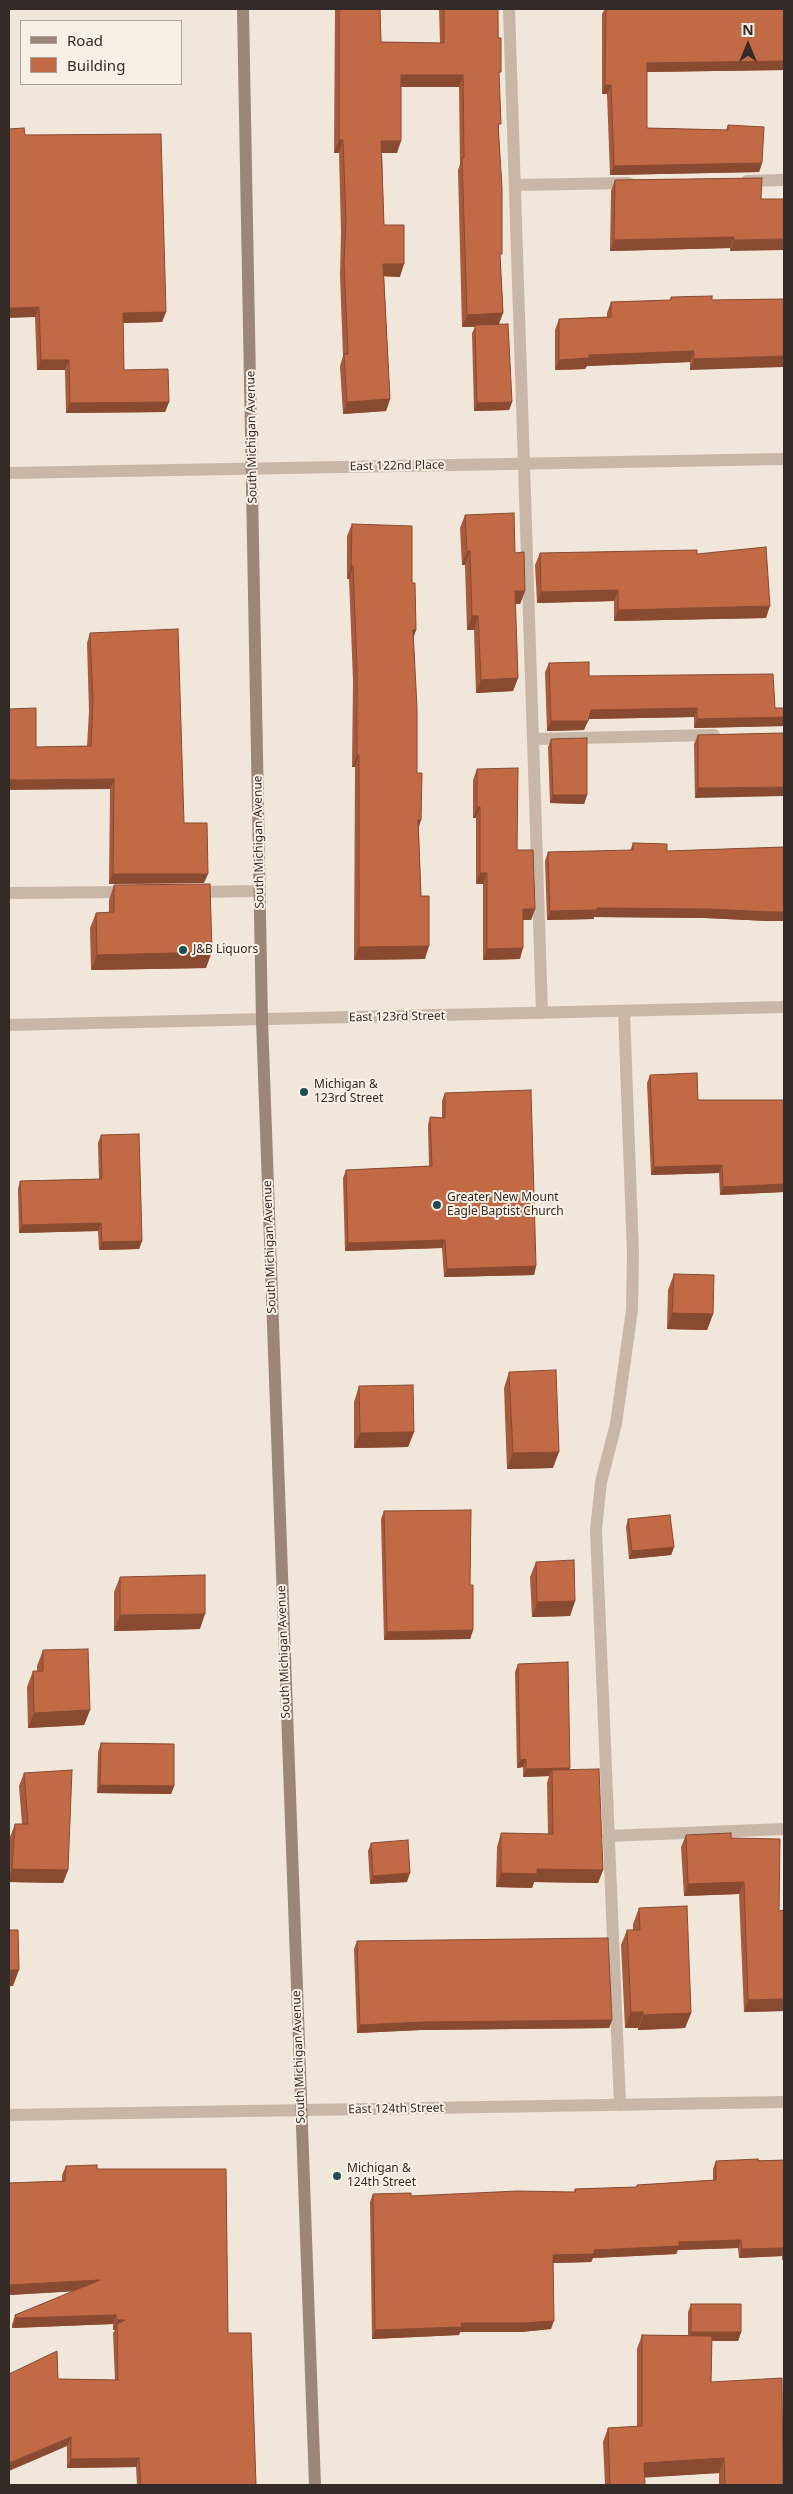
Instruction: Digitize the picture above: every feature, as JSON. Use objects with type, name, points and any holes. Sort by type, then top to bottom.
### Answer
[{"type":"main road","name":"South Michigan Avenue","points":[[243,9],[262,1020],[315,2485]]},
{"type":"street","points":[[508,9],[542,1013]]},
{"type":"street","points":[[734,181],[784,180]]},
{"type":"street","points":[[515,185],[645,182]]},
{"type":"street","name":"East 122nd Place","points":[[9,473],[784,458]]},
{"type":"street","points":[[533,739],[726,735]]},
{"type":"street","points":[[180,892],[259,891]]},
{"type":"street","points":[[9,893],[142,892]]},
{"type":"street","name":"East 123rd Street","points":[[9,1025],[784,1007]]},
{"type":"street","points":[[620,2105],[596,1530],[601,1482],[616,1424],[632,1310],[633,1254],[624,1011]]},
{"type":"street","points":[[608,1836],[784,1829]]},
{"type":"street","name":"East 124th Street","points":[[9,2115],[784,2102]]},
{"type":"building","points":[[339,9],[380,9],[381,42],[444,43],[444,9],[498,9],[498,38],[501,38],[501,72],[499,72],[501,124],[498,124],[502,188],[502,254],[500,254],[503,313],[467,315],[462,158],[464,158],[463,75],[401,75],[401,141],[381,141],[384,225],[404,225],[404,264],[383,264],[390,399],[347,402],[344,354],[348,354],[344,263],[346,220],[343,140],[339,140]]},
{"type":"building","points":[[606,9],[784,9],[784,61],[647,63],[647,128],[728,130],[728,125],[764,127],[762,163],[614,166],[611,85],[605,85]]},
{"type":"building","points":[[24,128],[25,135],[161,134],[166,312],[123,313],[124,370],[168,369],[169,402],[70,403],[69,360],[41,360],[39,307],[9,308],[9,129]]},
{"type":"building","points":[[762,178],[761,199],[784,199],[784,239],[734,240],[734,237],[614,240],[615,180]]},
{"type":"building","points":[[712,296],[712,300],[784,299],[784,356],[694,359],[694,351],[589,355],[589,358],[559,360],[559,319],[611,317],[611,302],[671,300],[671,297]]},
{"type":"building","points":[[508,324],[512,402],[477,403],[475,325]]},
{"type":"building","points":[[514,513],[515,553],[524,552],[525,591],[515,591],[518,678],[481,680],[478,616],[472,616],[470,551],[467,551],[465,515]]},
{"type":"building","points":[[352,524],[412,526],[412,583],[415,583],[416,630],[413,630],[417,708],[417,773],[422,773],[421,820],[418,820],[421,896],[429,896],[429,946],[359,947],[359,755],[357,755],[357,668],[353,566],[351,566]]},
{"type":"building","points":[[766,547],[770,606],[618,610],[618,590],[541,592],[540,553],[697,550],[697,554]]},
{"type":"building","points":[[178,629],[184,823],[207,823],[208,874],[113,874],[114,779],[9,780],[9,709],[36,708],[36,747],[91,746],[93,701],[90,633]]},
{"type":"building","points":[[589,662],[589,676],[773,674],[775,708],[784,708],[784,717],[697,719],[697,708],[591,710],[588,721],[551,721],[549,663]]},
{"type":"building","points":[[784,733],[784,787],[698,788],[698,735]]},
{"type":"building","points":[[587,738],[587,795],[553,795],[551,739]]},
{"type":"building","points":[[518,768],[517,850],[533,850],[535,909],[523,909],[523,948],[487,949],[487,873],[480,873],[480,807],[477,807],[477,769]]},
{"type":"building","points":[[633,843],[667,844],[667,851],[784,847],[784,912],[597,908],[597,910],[550,911],[548,852],[633,850]]},
{"type":"building","points":[[210,884],[212,952],[97,955],[96,913],[114,912],[114,885]]},
{"type":"building","points":[[697,1073],[698,1100],[784,1100],[784,1184],[723,1187],[722,1165],[654,1167],[650,1075]]},
{"type":"building","name":"Greater New Mount Eagle Baptist Church","points":[[531,1090],[536,1266],[447,1269],[445,1240],[348,1243],[346,1170],[432,1166],[430,1117],[445,1118],[445,1093]]},
{"type":"building","points":[[139,1134],[142,1241],[102,1242],[101,1223],[22,1225],[20,1181],[102,1179],[101,1135]]},
{"type":"building","points":[[674,1274],[714,1275],[713,1314],[672,1313]]},
{"type":"building","points":[[556,1370],[559,1452],[513,1453],[509,1372]]},
{"type":"building","points":[[413,1385],[414,1432],[360,1433],[359,1386]]},
{"type":"building","points":[[471,1510],[470,1585],[473,1585],[473,1630],[387,1632],[384,1511]]},
{"type":"building","points":[[670,1515],[674,1547],[632,1551],[628,1519]]},
{"type":"building","points":[[574,1560],[575,1601],[537,1602],[536,1562]]},
{"type":"building","points":[[205,1575],[205,1614],[120,1615],[120,1577]]},
{"type":"building","points":[[88,1649],[90,1710],[34,1713],[33,1671],[43,1671],[43,1650]]},
{"type":"building","points":[[568,1662],[570,1768],[526,1769],[526,1759],[520,1760],[518,1664]]},
{"type":"building","points":[[101,1743],[174,1744],[174,1786],[100,1785]]},
{"type":"building","points":[[599,1769],[603,1870],[537,1869],[537,1874],[501,1873],[501,1833],[553,1834],[552,1770]]},
{"type":"building","points":[[72,1770],[68,1870],[12,1869],[15,1824],[28,1824],[24,1773]]},
{"type":"building","points":[[731,1833],[731,1838],[780,1839],[779,1911],[784,1910],[784,1999],[748,2000],[744,1882],[688,1884],[686,1835]]},
{"type":"building","points":[[408,1840],[410,1873],[373,1876],[371,1843]]},
{"type":"building","points":[[687,1906],[691,2013],[643,2015],[643,2012],[631,2012],[627,1930],[640,1930],[639,1908]]},
{"type":"building","points":[[9,1930],[18,1930],[19,1970],[9,1970]]},
{"type":"building","points":[[608,1938],[612,2020],[424,2022],[360,2025],[357,1941]]},
{"type":"building","points":[[758,2159],[758,2161],[784,2160],[784,2248],[742,2249],[741,2240],[679,2242],[679,2246],[594,2250],[594,2254],[553,2255],[554,2321],[461,2323],[462,2327],[375,2330],[373,2194],[411,2193],[411,2196],[517,2191],[575,2192],[575,2189],[637,2187],[637,2185],[716,2180],[716,2161]]},
{"type":"building","points":[[97,2165],[97,2169],[226,2169],[228,2333],[251,2333],[256,2485],[141,2485],[139,2458],[71,2459],[71,2437],[9,2463],[9,2374],[57,2351],[58,2379],[118,2380],[117,2324],[125,2320],[117,2320],[116,2315],[16,2318],[15,2315],[100,2280],[9,2285],[9,2183],[65,2181],[66,2166]]},
{"type":"building","points":[[691,2304],[741,2304],[741,2332],[691,2332]]},
{"type":"building","points":[[642,2335],[712,2336],[711,2382],[782,2378],[783,2485],[725,2485],[724,2458],[644,2463],[645,2485],[610,2485],[608,2428],[642,2426]]},
{"type":"place","name":"J&B Liquors","points":[[183,950]]},
{"type":"place","name":"Michigan & 123rd Street","points":[[304,1092]]},
{"type":"place","name":"Greater New Mount Eagle Baptist Church","points":[[437,1205]]},
{"type":"place","name":"Michigan & 124th Street","points":[[337,2176]]}]
